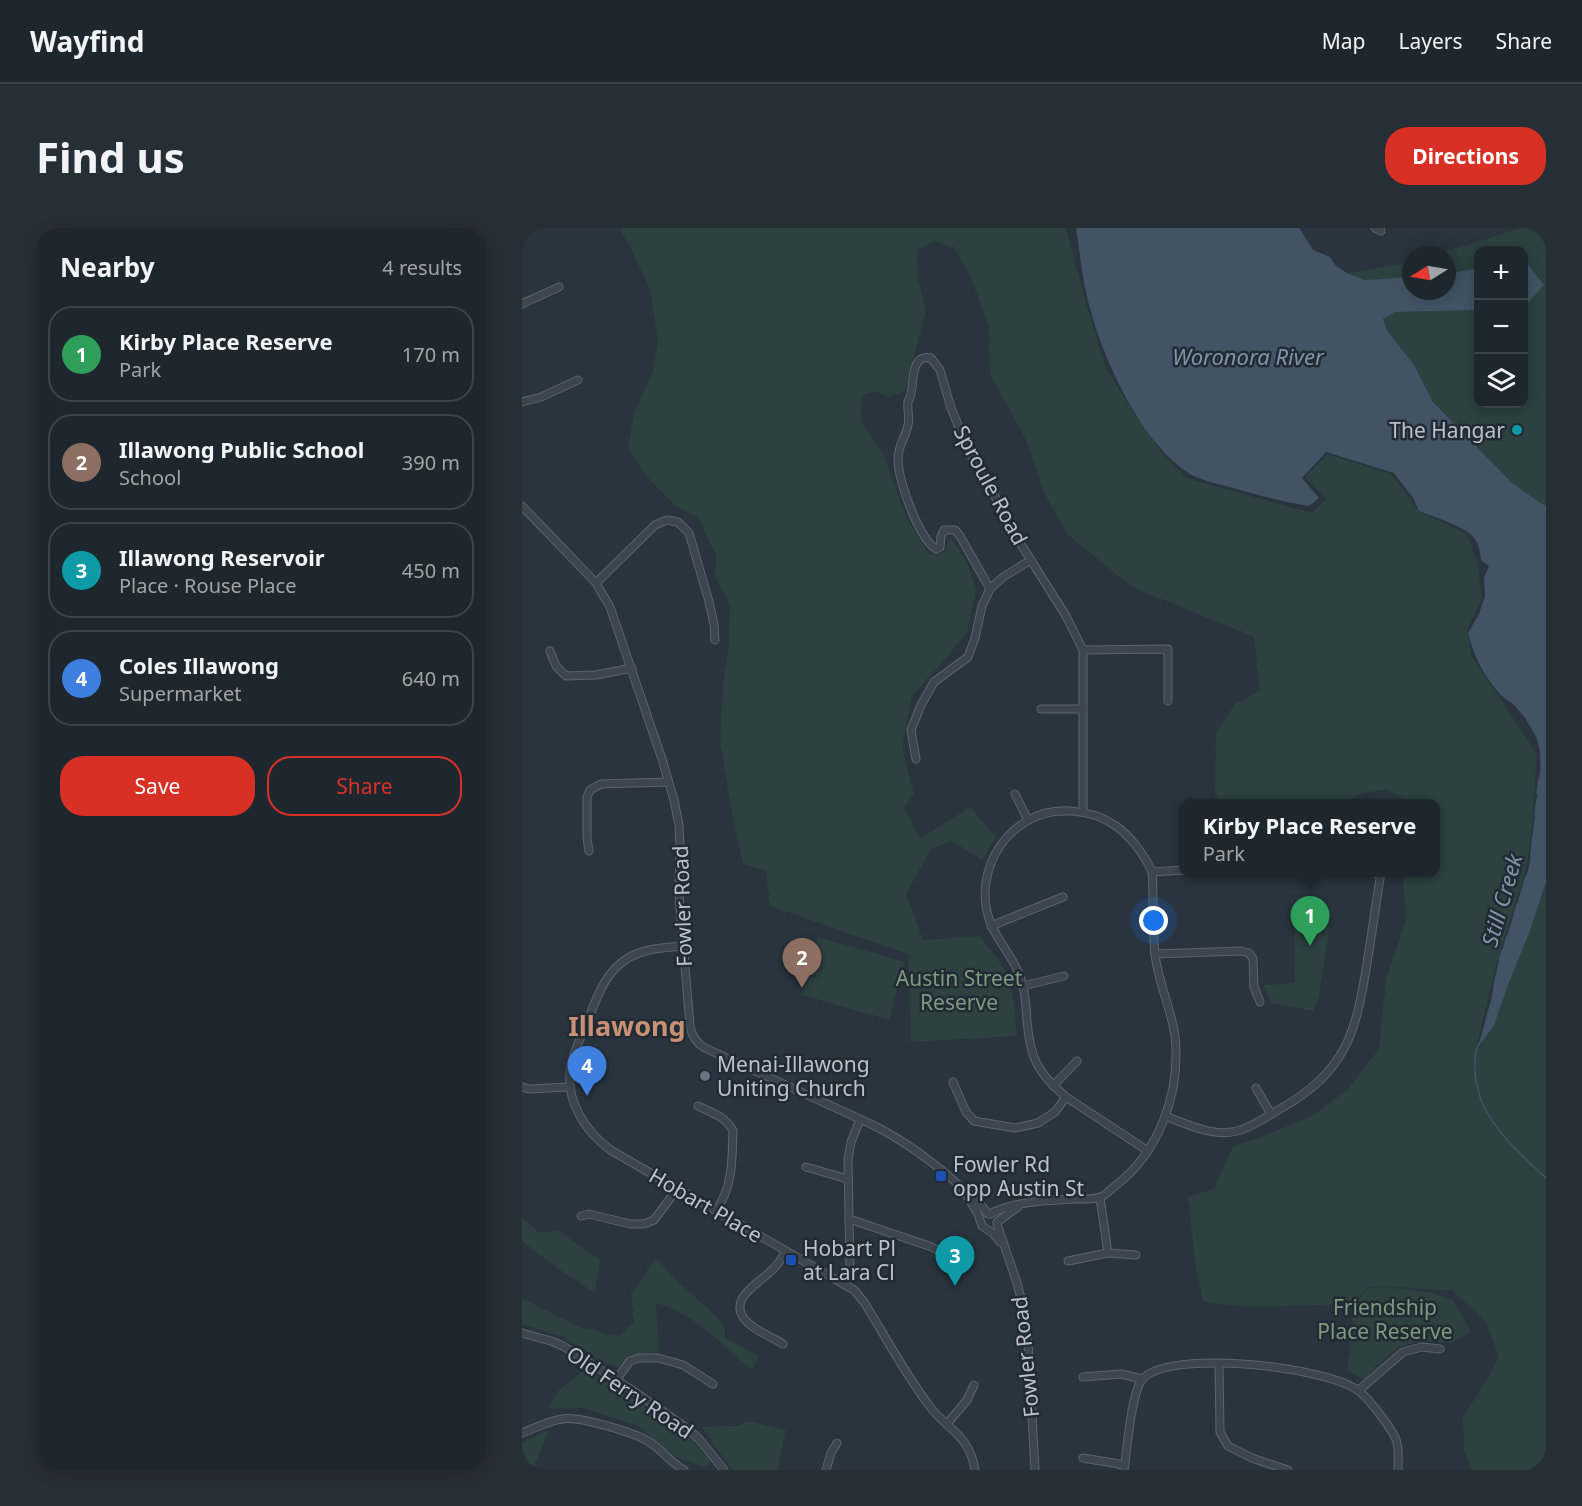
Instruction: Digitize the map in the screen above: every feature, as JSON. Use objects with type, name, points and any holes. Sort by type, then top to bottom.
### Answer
[{"type":"street","points":[[522,304],[559,287]]},
{"type":"street","name":"Sproule Road","points":[[990,589],[955,530],[944,530],[940,547],[936,549],[917,523],[910,508],[900,472],[898,453],[909,422],[908,402],[914,371],[918,361],[922,358],[931,358],[940,370],[951,408],[969,452],[994,494],[1005,519],[1066,616],[1083,650],[1083,812]]},
{"type":"street","points":[[522,402],[541,397],[578,380]]},
{"type":"street","name":"Fowler Road","points":[[522,506],[596,583],[610,607],[632,668],[674,800],[679,825],[682,946],[690,1029],[696,1042],[889,1133],[913,1147],[971,1195],[989,1214]]},
{"type":"street","points":[[596,583],[655,525],[667,520],[678,522],[689,533],[696,553],[716,640]]},
{"type":"street","points":[[916,759],[911,730],[934,682],[968,657],[982,606],[990,589],[1003,577],[1031,560]]},
{"type":"street","points":[[1083,650],[1168,649],[1168,701]]},
{"type":"street","points":[[550,651],[556,666],[566,676],[596,675],[632,668]]},
{"type":"street","points":[[1041,709],[1082,709]]},
{"type":"street","points":[[589,851],[587,797],[590,790],[601,784],[668,782]]},
{"type":"street","points":[[1015,794],[1028,820]]},
{"type":"street","points":[[1023,1204],[997,1223],[993,1229],[987,1230],[982,1226],[984,1216],[1006,1208],[1023,1204],[1035,1202],[1100,1198],[1126,1178],[1148,1151],[1165,1116],[1174,1087],[1176,1063],[1174,1036],[1155,954],[1152,872],[1136,846],[1116,826],[1101,818],[1083,812],[1053,812],[1028,820],[1008,837],[992,858],[985,887],[985,902],[991,926],[1018,970],[1023,986],[1031,1051],[1042,1074],[1053,1086],[1148,1151]]},
{"type":"street","points":[[1152,872],[1179,870]]},
{"type":"street","points":[[1165,1116],[1211,1132],[1226,1133],[1247,1128],[1298,1098],[1324,1077],[1339,1059],[1357,1020],[1379,877]]},
{"type":"street","points":[[991,926],[1062,897]]},
{"type":"street","name":"Hobart Place","points":[[682,946],[656,948],[639,953],[622,962],[601,987],[573,1059],[570,1087],[577,1111],[594,1136],[612,1151],[854,1290],[862,1299],[926,1402],[961,1437],[968,1448],[975,1470]]},
{"type":"street","points":[[1155,954],[1241,951],[1249,953],[1253,959],[1254,987],[1260,1002]]},
{"type":"street","points":[[1023,986],[1064,976]]},
{"type":"street","points":[[1053,1086],[1077,1061]]},
{"type":"street","points":[[954,1082],[966,1112],[974,1121],[1015,1128],[1038,1124],[1055,1112],[1066,1097]]},
{"type":"street","points":[[522,1087],[529,1089],[570,1087]]},
{"type":"street","points":[[1256,1088],[1270,1114]]},
{"type":"street","points":[[698,1106],[724,1120],[733,1131],[729,1186],[724,1200],[716,1211]]},
{"type":"street","points":[[845,1285],[850,1271],[849,1148],[860,1120]]},
{"type":"street","points":[[806,1167],[848,1179]]},
{"type":"street","points":[[582,1216],[589,1214],[630,1224],[645,1224],[654,1220],[677,1190]]},
{"type":"street","name":"Fowler Road","points":[[964,1190],[981,1222]]},
{"type":"street","points":[[1100,1198],[1108,1253]]},
{"type":"street","points":[[989,1214],[995,1217],[997,1223]]},
{"type":"street","points":[[849,1218],[932,1246],[943,1254]]},
{"type":"street","name":"Fowler Road","points":[[997,1223],[1017,1283],[1026,1322],[1035,1470]]},
{"type":"street","name":"Fowler Road","points":[[987,1230],[995,1235],[1004,1246]]},
{"type":"street","points":[[783,1344],[749,1323],[743,1317],[740,1308],[743,1297],[771,1272],[786,1251]]},
{"type":"street","points":[[1068,1261],[1108,1253],[1136,1255]]},
{"type":"street","name":"Old Ferry Road","points":[[522,1333],[556,1343],[616,1380],[694,1434],[724,1470]]},
{"type":"street","points":[[1359,1390],[1403,1352],[1422,1347],[1440,1349]]},
{"type":"street","points":[[616,1380],[630,1361],[639,1358],[658,1358],[691,1369],[713,1384]]},
{"type":"street","points":[[1219,1364],[1220,1432],[1228,1446],[1252,1458],[1288,1470]]},
{"type":"street","points":[[1083,1458],[1124,1468],[1135,1395],[1142,1379],[1156,1370],[1175,1365],[1242,1364],[1290,1368],[1333,1379],[1359,1390],[1374,1405],[1397,1441],[1398,1470]]},
{"type":"street","points":[[1083,1377],[1121,1374],[1142,1379]]},
{"type":"street","points":[[947,1424],[967,1400],[974,1385]]},
{"type":"street","points":[[522,1433],[560,1419],[586,1421],[645,1439],[676,1466],[684,1470]]},
{"type":"street","points":[[826,1470],[837,1443]]},
{"type":"green space","name":"Austin Street Reserve","points":[[619,228],[1066,228],[1106,368],[1161,452],[1186,478],[1312,513],[1326,499],[1305,477],[1328,454],[1391,474],[1419,511],[1467,534],[1477,561],[1482,598],[1467,631],[1472,657],[1537,754],[1527,866],[1498,958],[1476,1048],[1494,1026],[1546,882],[1546,1470],[1471,1470],[1464,1450],[1463,1417],[1499,1357],[1486,1322],[1452,1290],[1369,1286],[1352,1304],[1249,1307],[1203,1302],[1195,1263],[1188,1197],[1214,1189],[1233,1146],[1310,1117],[1347,1090],[1379,1049],[1386,979],[1406,920],[1403,877],[1440,877],[1440,799],[1404,799],[1385,789],[1357,795],[1350,799],[1219,799],[1215,793],[1216,733],[1235,704],[1260,691],[1254,637],[1132,587],[1068,535],[1045,495],[1026,440],[990,374],[989,327],[970,275],[954,248],[934,241],[917,250],[918,279],[926,311],[905,391],[888,397],[875,391],[862,395],[861,421],[884,455],[905,515],[929,555],[944,552],[950,536],[967,562],[976,590],[967,632],[912,696],[902,748],[914,794],[904,807],[920,839],[970,807],[996,837],[982,860],[952,841],[931,849],[906,894],[923,940],[979,936],[995,955],[1005,970],[1011,988],[1017,1036],[911,1042],[908,954],[770,906],[766,871],[743,864],[720,739],[730,605],[715,577],[716,556],[698,517],[677,507],[650,480],[628,449],[634,413],[652,374],[658,341],[650,289]]},
{"type":"green space","points":[[1521,228],[1546,228],[1546,505],[1512,483],[1433,402],[1414,365],[1387,330],[1383,319],[1395,312],[1474,310],[1474,408],[1528,408],[1528,302],[1544,285],[1528,264],[1528,246],[1474,246],[1474,269],[1456,272],[1456,248]]},
{"type":"green space","points":[[1402,264],[1402,278],[1364,280],[1347,273]]},
{"type":"green space","points":[[1332,908],[1319,998],[1313,1011],[1271,1003],[1264,985],[1295,983],[1294,909]]},
{"type":"green space","points":[[818,937],[905,962],[889,1020],[802,995]]},
{"type":"green space","points":[[522,1218],[540,1233],[558,1230],[600,1260],[595,1293],[522,1241]]},
{"type":"green space","points":[[656,1258],[724,1325],[725,1338],[759,1356],[752,1370],[696,1323],[671,1308],[656,1303],[659,1352],[628,1358],[619,1366],[605,1364],[564,1337],[522,1324],[522,1298],[582,1328],[619,1336],[634,1322],[631,1295]]},
{"type":"green space","name":"Friendship Place Reserve","points":[[1389,1287],[1432,1293],[1452,1299],[1471,1331],[1452,1343],[1421,1341],[1400,1347],[1374,1368],[1364,1380],[1347,1370],[1354,1305],[1368,1288]]},
{"type":"green space","points":[[586,1368],[688,1434],[711,1462],[703,1467],[672,1455],[639,1426],[582,1408],[548,1409],[558,1391]]},
{"type":"green space","points":[[749,1421],[786,1430],[779,1470],[732,1470],[702,1427],[737,1426]]},
{"type":"green space","points":[[549,1430],[533,1470],[522,1470],[522,1442]]},
{"type":"water","name":"Woronora River","points":[[1076,228],[1299,228],[1313,250],[1330,257],[1335,265],[1347,273],[1364,280],[1402,278],[1402,300],[1456,300],[1456,272],[1474,269],[1474,310],[1395,312],[1383,319],[1387,330],[1414,365],[1433,402],[1512,483],[1546,505],[1546,882],[1494,1026],[1476,1049],[1491,1000],[1498,964],[1529,867],[1541,762],[1537,739],[1531,725],[1493,685],[1479,664],[1470,641],[1468,633],[1479,614],[1485,596],[1484,578],[1489,566],[1481,560],[1478,544],[1466,530],[1419,511],[1413,498],[1394,473],[1326,452],[1302,478],[1319,498],[1309,506],[1271,498],[1190,474],[1171,459],[1153,439],[1122,390],[1099,336],[1084,280]]},
{"type":"water","points":[[1528,264],[1544,285],[1528,303]]},
{"type":"waterway","name":"Still Creek","points":[[1517,707],[1536,735]]},
{"type":"waterway","name":"Still Creek","points":[[1538,740],[1541,764]]},
{"type":"waterway","name":"Still Creek","points":[[1537,794],[1539,778]]},
{"type":"waterway","name":"Still Creek","points":[[1535,815],[1537,799]]},
{"type":"waterway","name":"Still Creek","points":[[1531,854],[1533,835]]},
{"type":"waterway","name":"Still Creek","points":[[1523,886],[1526,876]]},
{"type":"waterway","name":"Still Creek","points":[[1519,900],[1522,890]]},
{"type":"waterway","name":"Still Creek","points":[[1514,914],[1517,905]]},
{"type":"waterway","name":"Still Creek","points":[[1504,946],[1507,936]]},
{"type":"waterway","name":"Still Creek","points":[[1499,960],[1502,950]]},
{"type":"waterway","name":"Still Creek","points":[[1494,986],[1496,976]]},
{"type":"waterway","name":"Still Creek","points":[[1479,1043],[1475,1056],[1475,1071],[1482,1103],[1502,1134],[1546,1178]]},
{"type":"place","name":"The Hangar","points":[[1517,430]]},
{"type":"place","name":"Kirby Place Reserve","points":[[1310,946]]},
{"type":"place","name":"Illawong Public School","points":[[802,988]]},
{"type":"place","name":"Menai-Illawong Uniting Church","points":[[705,1076]]},
{"type":"place","name":"Coles Illawong","points":[[587,1096]]},
{"type":"place","name":"Fowler Rd opp Austin St","points":[[941,1176]]},
{"type":"place","name":"Hobart Pl at Lara Cl","points":[[791,1260]]},
{"type":"place","name":"Illawong Reservoir","points":[[955,1286]]},
{"type":"district","name":"Illawong","points":[[627,1025]]}]
